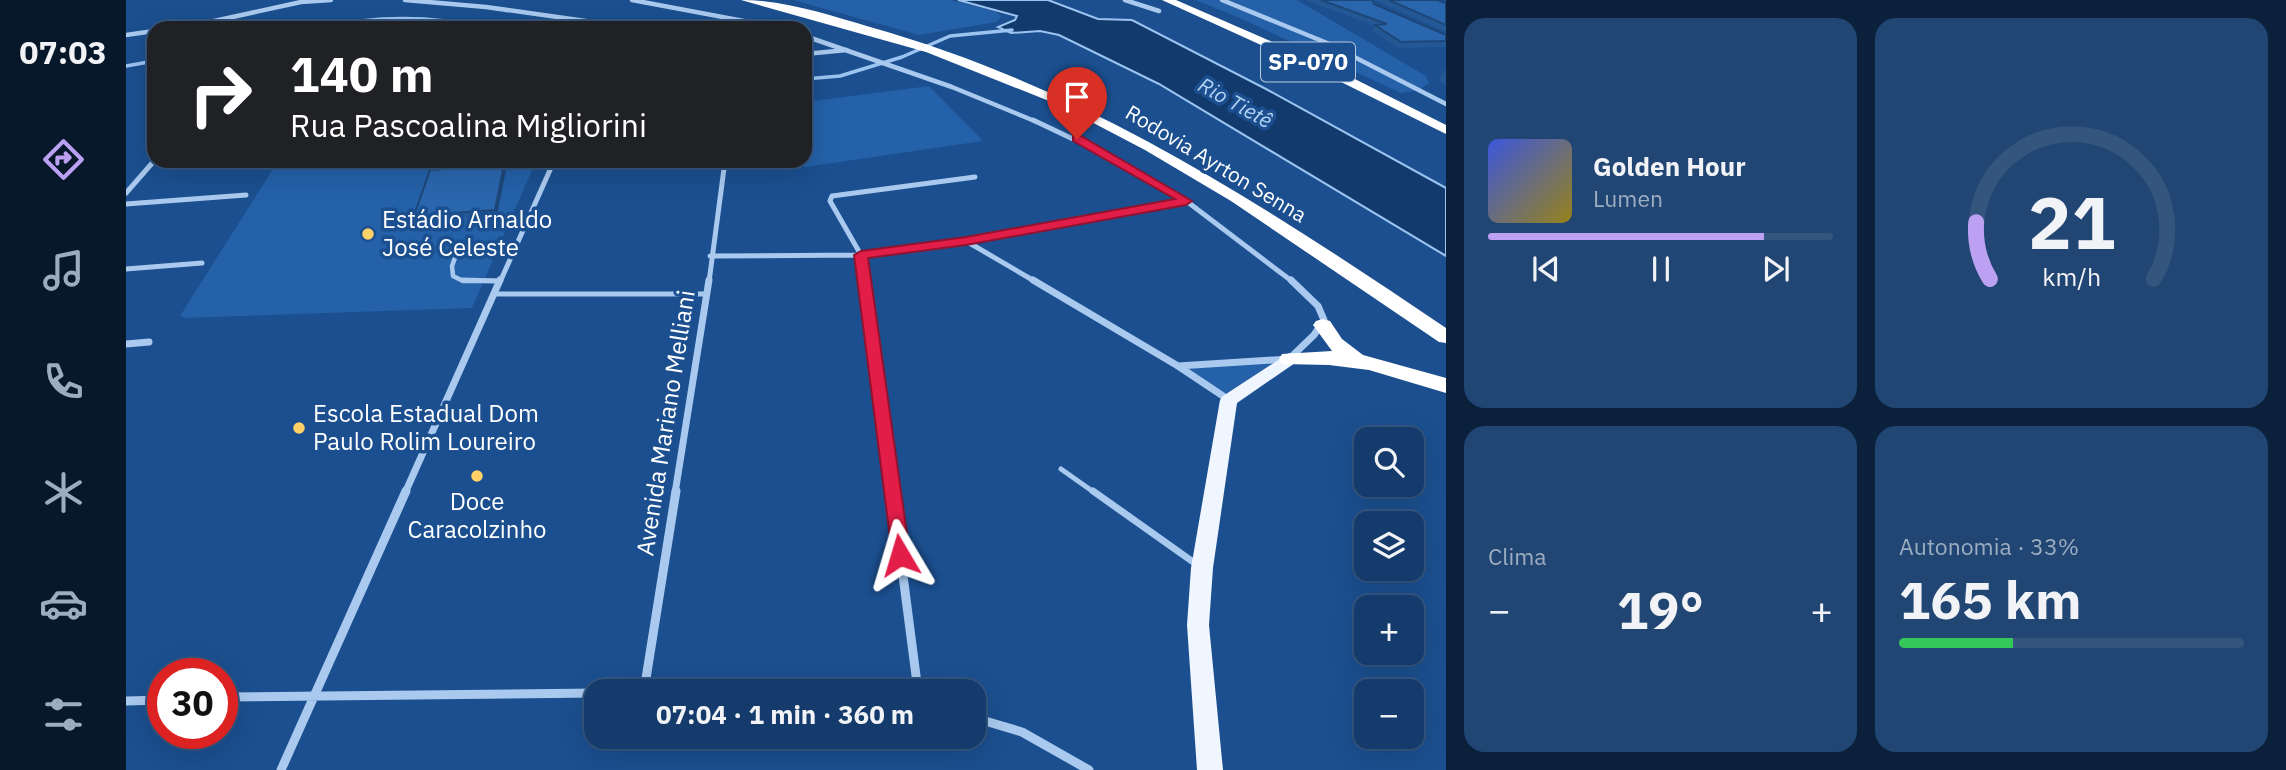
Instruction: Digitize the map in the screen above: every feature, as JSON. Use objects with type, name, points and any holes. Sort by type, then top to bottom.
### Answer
[{"type":"highway","name":"Rodovia Ayrton Senna","points":[[746,0],[796,10],[890,38],[1058,100],[1180,164],[1292,232],[1446,337]]},
{"type":"highway","name":"SP-070","points":[[1167,0],[1335,74],[1446,130]]},
{"type":"highway","points":[[1323,325],[1335,344],[1345,353],[1446,386]]},
{"type":"highway","points":[[1289,359],[1317,356],[1359,359]]},
{"type":"main road","points":[[1210,770],[1198,625],[1202,568],[1229,400],[1289,359]]},
{"type":"street","points":[[215,21],[301,2],[331,0]]},
{"type":"street","points":[[405,0],[486,7],[585,21]]},
{"type":"street","points":[[632,0],[744,21]]},
{"type":"street","points":[[1125,0],[1158,11]]},
{"type":"street","points":[[1223,0],[1326,43],[1446,104]]},
{"type":"street","points":[[126,35],[147,32]]},
{"type":"street","points":[[812,38],[910,70],[1077,139],[1186,201],[1309,296],[1325,317],[1323,325],[1289,359],[1178,366]]},
{"type":"street","points":[[812,53],[851,50]]},
{"type":"street","points":[[126,193],[148,168]]},
{"type":"street","points":[[281,770],[551,168]]},
{"type":"street","name":"Avenida Mariano Melliani","points":[[646,679],[723,168]]},
{"type":"street","points":[[916,679],[861,255],[831,201],[832,196],[840,193],[975,177]]},
{"type":"street","points":[[126,204],[246,195]]},
{"type":"street","points":[[710,256],[861,255],[966,241],[1186,201]]},
{"type":"street","points":[[966,241],[1178,366],[1229,400]]},
{"type":"street","points":[[126,270],[202,263]]},
{"type":"street","points":[[126,344],[149,342]]},
{"type":"street","points":[[238,696],[584,693]]},
{"type":"street","points":[[126,701],[147,700]]},
{"type":"street","points":[[986,721],[1022,732],[1089,770]]},
{"type":"lane","points":[[460,244],[452,266],[453,276],[463,281],[500,281]]},
{"type":"lane","points":[[495,293],[706,294]]},
{"type":"lane","points":[[1061,469],[1202,568]]},
{"type":"shaded area","points":[[793,0],[950,0],[996,12],[1001,16],[997,22],[919,35]]},
{"type":"shaded area","points":[[1195,0],[1297,0],[1426,76],[1429,83],[1419,90],[1401,93],[1240,18]]},
{"type":"shaded area","points":[[929,86],[983,141],[812,166],[812,101]]},
{"type":"shaded area","name":"Estádio Arnaldo José Celeste","points":[[274,168],[533,168],[472,308],[185,318],[180,316]]},
{"type":"shaded area","points":[[1289,359],[1229,400],[1178,366]]},
{"type":"water","name":"Rio Tietê","points":[[958,0],[1048,0],[1098,19],[1132,20],[1266,89],[1446,188],[1446,256],[1159,84],[1059,35],[1040,31],[1011,33],[998,27],[1015,20],[1017,16]]},
{"type":"building","points":[[1321,0],[1373,0],[1374,4],[1446,35],[1446,41],[1401,42],[1375,25],[1387,24]]},
{"type":"building","points":[[1389,0],[1437,0],[1446,3],[1446,25]]},
{"type":"building","points":[[503,168],[495,210],[414,216],[430,170]]},
{"type":"waterway","points":[[361,21],[403,18],[445,21]]},
{"type":"waterway","points":[[812,78],[840,76],[902,57],[950,36],[1012,30]]},
{"type":"waterway","points":[[126,66],[147,62]]},
{"type":"place","name":"Estádio Arnaldo José Celeste","points":[[368,234]]},
{"type":"place","name":"Escola Estadual Dom Paulo Rolim Loureiro","points":[[299,428]]},
{"type":"place","name":"Doce Caracolzinho","points":[[477,476]]},
{"type":"route","points":[[900,555],[861,255],[966,241],[1186,201],[1077,139]]}]
